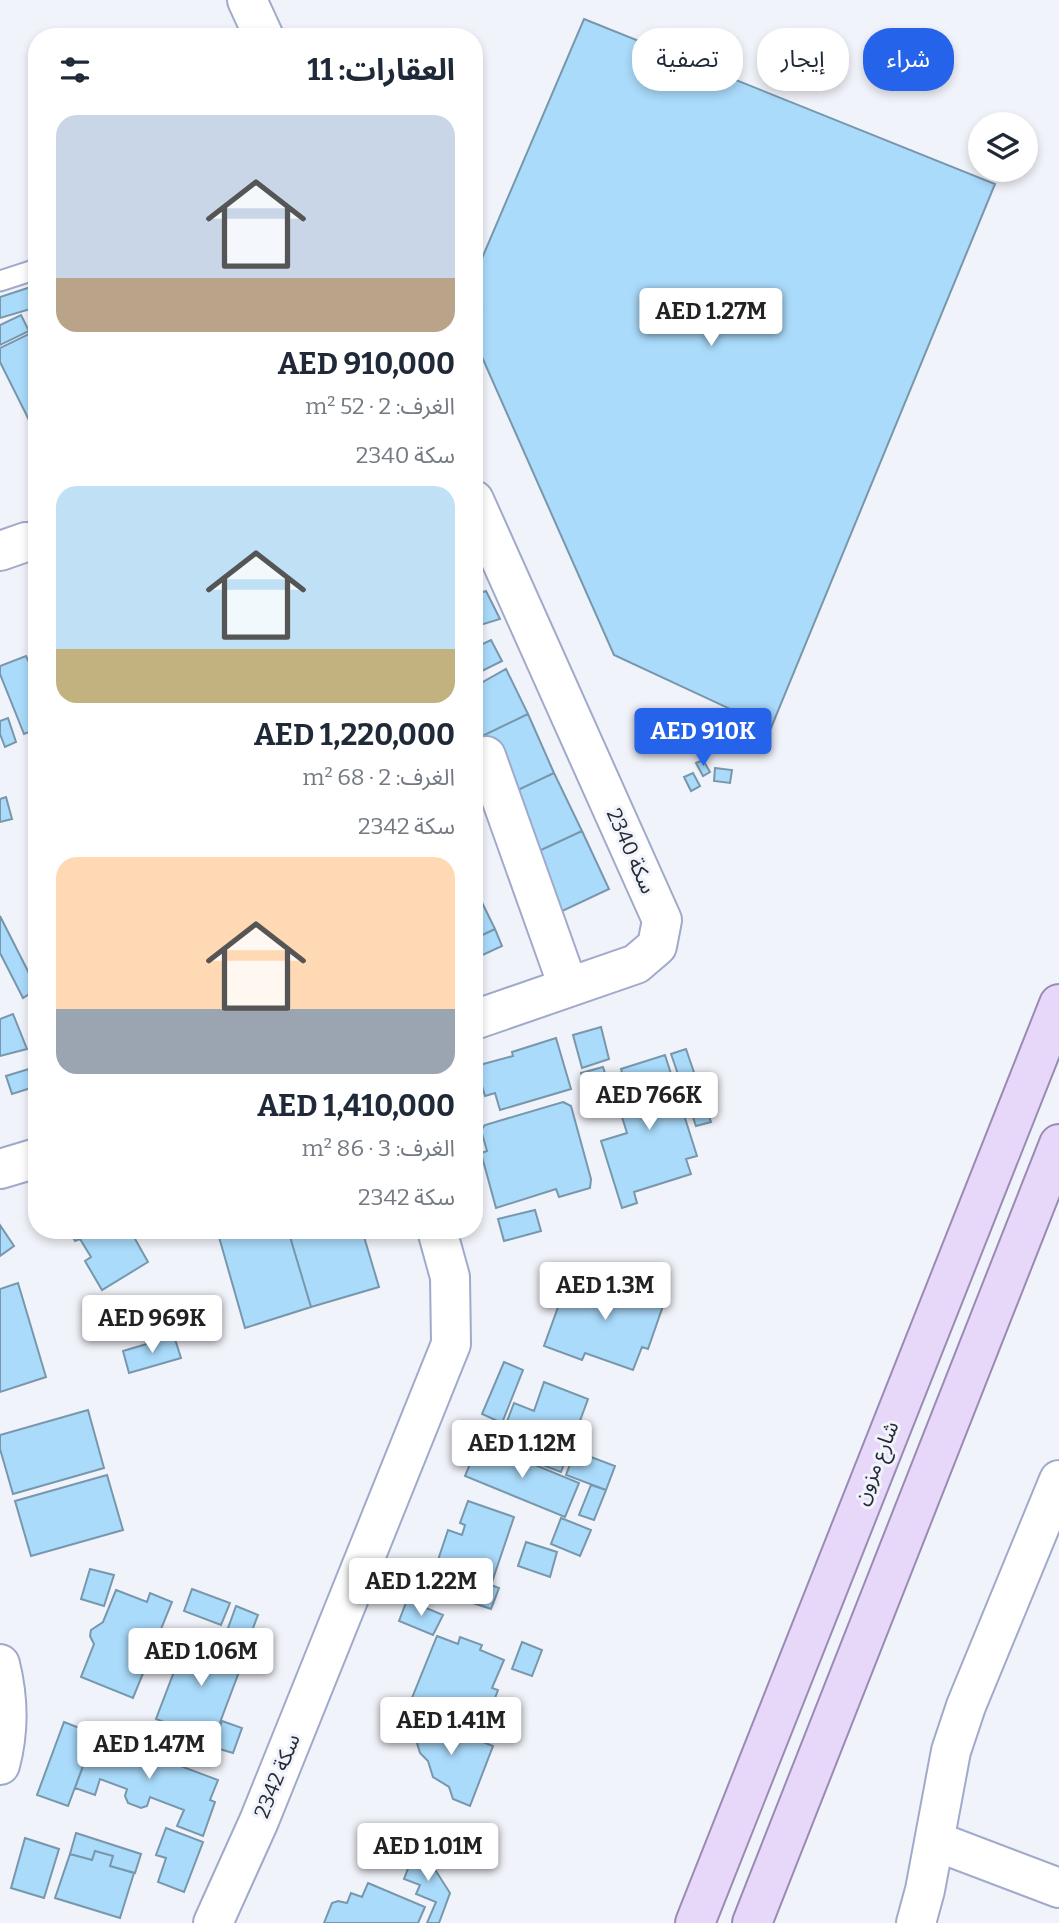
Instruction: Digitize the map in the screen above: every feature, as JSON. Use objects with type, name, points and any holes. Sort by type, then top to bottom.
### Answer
[{"type":"main road","name":"شارع مزون","points":[[695,1923],[1059,1003]]},
{"type":"main road","points":[[752,1923],[1059,1144]]},
{"type":"street","points":[[247,0],[260,28]]},
{"type":"street","name":"سكة 2340","points":[[483,520],[662,920],[657,946],[636,964],[483,1017]]},
{"type":"street","points":[[483,757],[486,756],[568,986]]},
{"type":"street","points":[[0,1169],[28,1161]]},
{"type":"street","name":"سكة 2342","points":[[213,1923],[259,1821],[451,1344],[450,1277],[439,1239]]},
{"type":"street","points":[[916,1923],[935,1841],[941,1796],[966,1706],[991,1651],[1059,1480]]},
{"type":"street","points":[[0,1664],[5,1682],[7,1717],[0,1765]]},
{"type":"street","points":[[935,1841],[1059,1888]]},
{"type":"lane","points":[[0,281],[28,272]]},
{"type":"building","points":[[584,19],[632,38],[632,91],[743,91],[743,83],[757,88],[757,91],[763,91],[968,173],[968,182],[995,184],[771,728],[614,655],[483,359],[483,256]]},
{"type":"building","points":[[28,288],[28,310],[0,318],[0,297]]},
{"type":"building","points":[[21,315],[28,331],[0,345],[0,325]]},
{"type":"building","points":[[28,334],[28,418],[0,362],[0,348]]},
{"type":"building","points":[[486,591],[500,619],[483,624],[483,592]]},
{"type":"building","points":[[491,640],[502,661],[483,670],[483,644]]},
{"type":"building","points":[[26,656],[28,660],[28,732],[24,734],[0,674],[0,666]]},
{"type":"building","points":[[506,669],[528,714],[483,736],[483,682]]},
{"type":"building","points":[[528,714],[554,773],[501,798],[483,759],[483,736]]},
{"type":"building","points":[[8,718],[16,742],[5,747],[0,734],[0,721]]},
{"type":"building","points":[[703,760],[710,772],[703,776],[696,763]]},
{"type":"building","points":[[715,768],[732,770],[730,783],[714,781]]},
{"type":"building","points":[[554,773],[582,831],[528,856],[501,798]]},
{"type":"building","points":[[693,773],[700,786],[691,791],[684,777]]},
{"type":"building","points":[[6,797],[12,819],[0,822],[0,799]]},
{"type":"building","points":[[582,831],[609,889],[556,914],[528,856]]},
{"type":"building","points":[[483,904],[495,929],[483,935]]},
{"type":"building","points":[[0,916],[28,971],[28,995],[23,998],[0,953]]},
{"type":"building","points":[[495,929],[502,946],[483,955],[483,935]]},
{"type":"building","points":[[13,1014],[27,1049],[0,1056],[0,1019]]},
{"type":"building","points":[[601,1027],[609,1059],[582,1068],[573,1035]]},
{"type":"building","points":[[556,1038],[571,1089],[500,1110],[495,1093],[485,1096],[483,1064],[513,1056],[512,1052]]},
{"type":"building","points":[[686,1049],[711,1122],[696,1126],[671,1054]]},
{"type":"building","points":[[665,1055],[697,1156],[686,1159],[691,1174],[634,1192],[637,1203],[622,1208],[601,1141],[627,1133],[616,1098],[622,1096],[618,1082],[624,1080],[621,1069]]},
{"type":"building","points":[[603,1067],[616,1107],[594,1114],[581,1073]]},
{"type":"building","points":[[28,1069],[28,1089],[12,1094],[6,1076]]},
{"type":"building","points":[[563,1102],[571,1106],[591,1179],[590,1188],[559,1197],[556,1189],[496,1208],[483,1160],[483,1152],[487,1151],[483,1137],[485,1125]]},
{"type":"building","points":[[535,1210],[541,1231],[504,1241],[498,1219]]},
{"type":"building","points":[[0,1225],[14,1246],[0,1256]]},
{"type":"building","points":[[80,1239],[135,1239],[148,1262],[102,1290],[85,1261],[91,1257]]},
{"type":"building","points":[[220,1239],[291,1239],[311,1307],[245,1328]]},
{"type":"building","points":[[291,1239],[365,1239],[379,1287],[311,1307]]},
{"type":"building","points":[[588,1272],[665,1300],[648,1349],[642,1347],[633,1370],[585,1353],[582,1360],[544,1346],[566,1285],[581,1291]]},
{"type":"building","points":[[18,1283],[46,1377],[0,1392],[0,1289]]},
{"type":"building","points":[[174,1336],[181,1358],[129,1373],[123,1351]]},
{"type":"building","points":[[504,1362],[523,1370],[502,1423],[482,1414]]},
{"type":"building","points":[[544,1382],[588,1399],[561,1472],[497,1448],[514,1403],[534,1411]]},
{"type":"building","points":[[88,1410],[104,1468],[13,1494],[0,1449],[0,1435]]},
{"type":"building","points":[[479,1442],[579,1483],[565,1517],[465,1476]]},
{"type":"building","points":[[575,1451],[615,1466],[606,1490],[566,1475]]},
{"type":"building","points":[[107,1475],[123,1530],[31,1556],[15,1501]]},
{"type":"building","points":[[591,1485],[606,1490],[594,1520],[579,1515]]},
{"type":"building","points":[[468,1501],[514,1517],[491,1585],[499,1588],[491,1609],[437,1591],[447,1563],[438,1560],[448,1530],[462,1535],[465,1525],[460,1523]]},
{"type":"building","points":[[561,1518],[591,1530],[580,1556],[551,1544]]},
{"type":"building","points":[[526,1542],[557,1552],[550,1577],[518,1566]]},
{"type":"building","points":[[90,1569],[114,1575],[104,1606],[81,1599]]},
{"type":"building","points":[[192,1589],[230,1603],[221,1625],[184,1611]]},
{"type":"building","points":[[116,1590],[147,1602],[150,1593],[172,1602],[133,1698],[81,1677],[94,1644],[90,1636],[91,1630],[103,1622]]},
{"type":"building","points":[[407,1600],[443,1615],[433,1635],[399,1621]]},
{"type":"building","points":[[236,1606],[258,1615],[248,1641],[227,1631]]},
{"type":"building","points":[[188,1635],[245,1656],[213,1741],[156,1719]]},
{"type":"building","points":[[437,1636],[458,1644],[460,1637],[482,1645],[480,1650],[504,1660],[492,1688],[498,1690],[492,1706],[482,1702],[473,1723],[412,1698]]},
{"type":"building","points":[[522,1642],[542,1650],[532,1676],[512,1669]]},
{"type":"building","points":[[413,1714],[493,1746],[470,1806],[453,1799],[449,1787],[433,1777],[428,1761],[420,1753],[417,1743],[407,1735]]},
{"type":"building","points":[[222,1721],[242,1728],[233,1753],[213,1747]]},
{"type":"building","points":[[64,1722],[95,1734],[68,1806],[37,1795]]},
{"type":"building","points":[[95,1734],[218,1780],[210,1800],[215,1802],[203,1836],[177,1826],[184,1810],[150,1797],[147,1806],[141,1808],[128,1803],[125,1796],[127,1789],[100,1779],[95,1795],[75,1788]]},
{"type":"building","points":[[166,1828],[203,1842],[184,1892],[158,1882],[166,1858],[156,1855]]},
{"type":"building","points":[[76,1833],[141,1854],[135,1873],[110,1866],[113,1856],[95,1851],[92,1860],[70,1854]]},
{"type":"building","points":[[25,1838],[59,1849],[44,1898],[11,1888]]},
{"type":"building","points":[[418,1843],[450,1893],[439,1923],[427,1923],[436,1902],[416,1894],[420,1885],[404,1879]]},
{"type":"building","points":[[95,1851],[113,1856],[110,1866],[134,1873],[120,1918],[55,1898],[70,1854],[92,1860]]},
{"type":"building","points":[[368,1883],[425,1907],[418,1923],[324,1923],[332,1903],[347,1903],[351,1893],[362,1897]]}]
